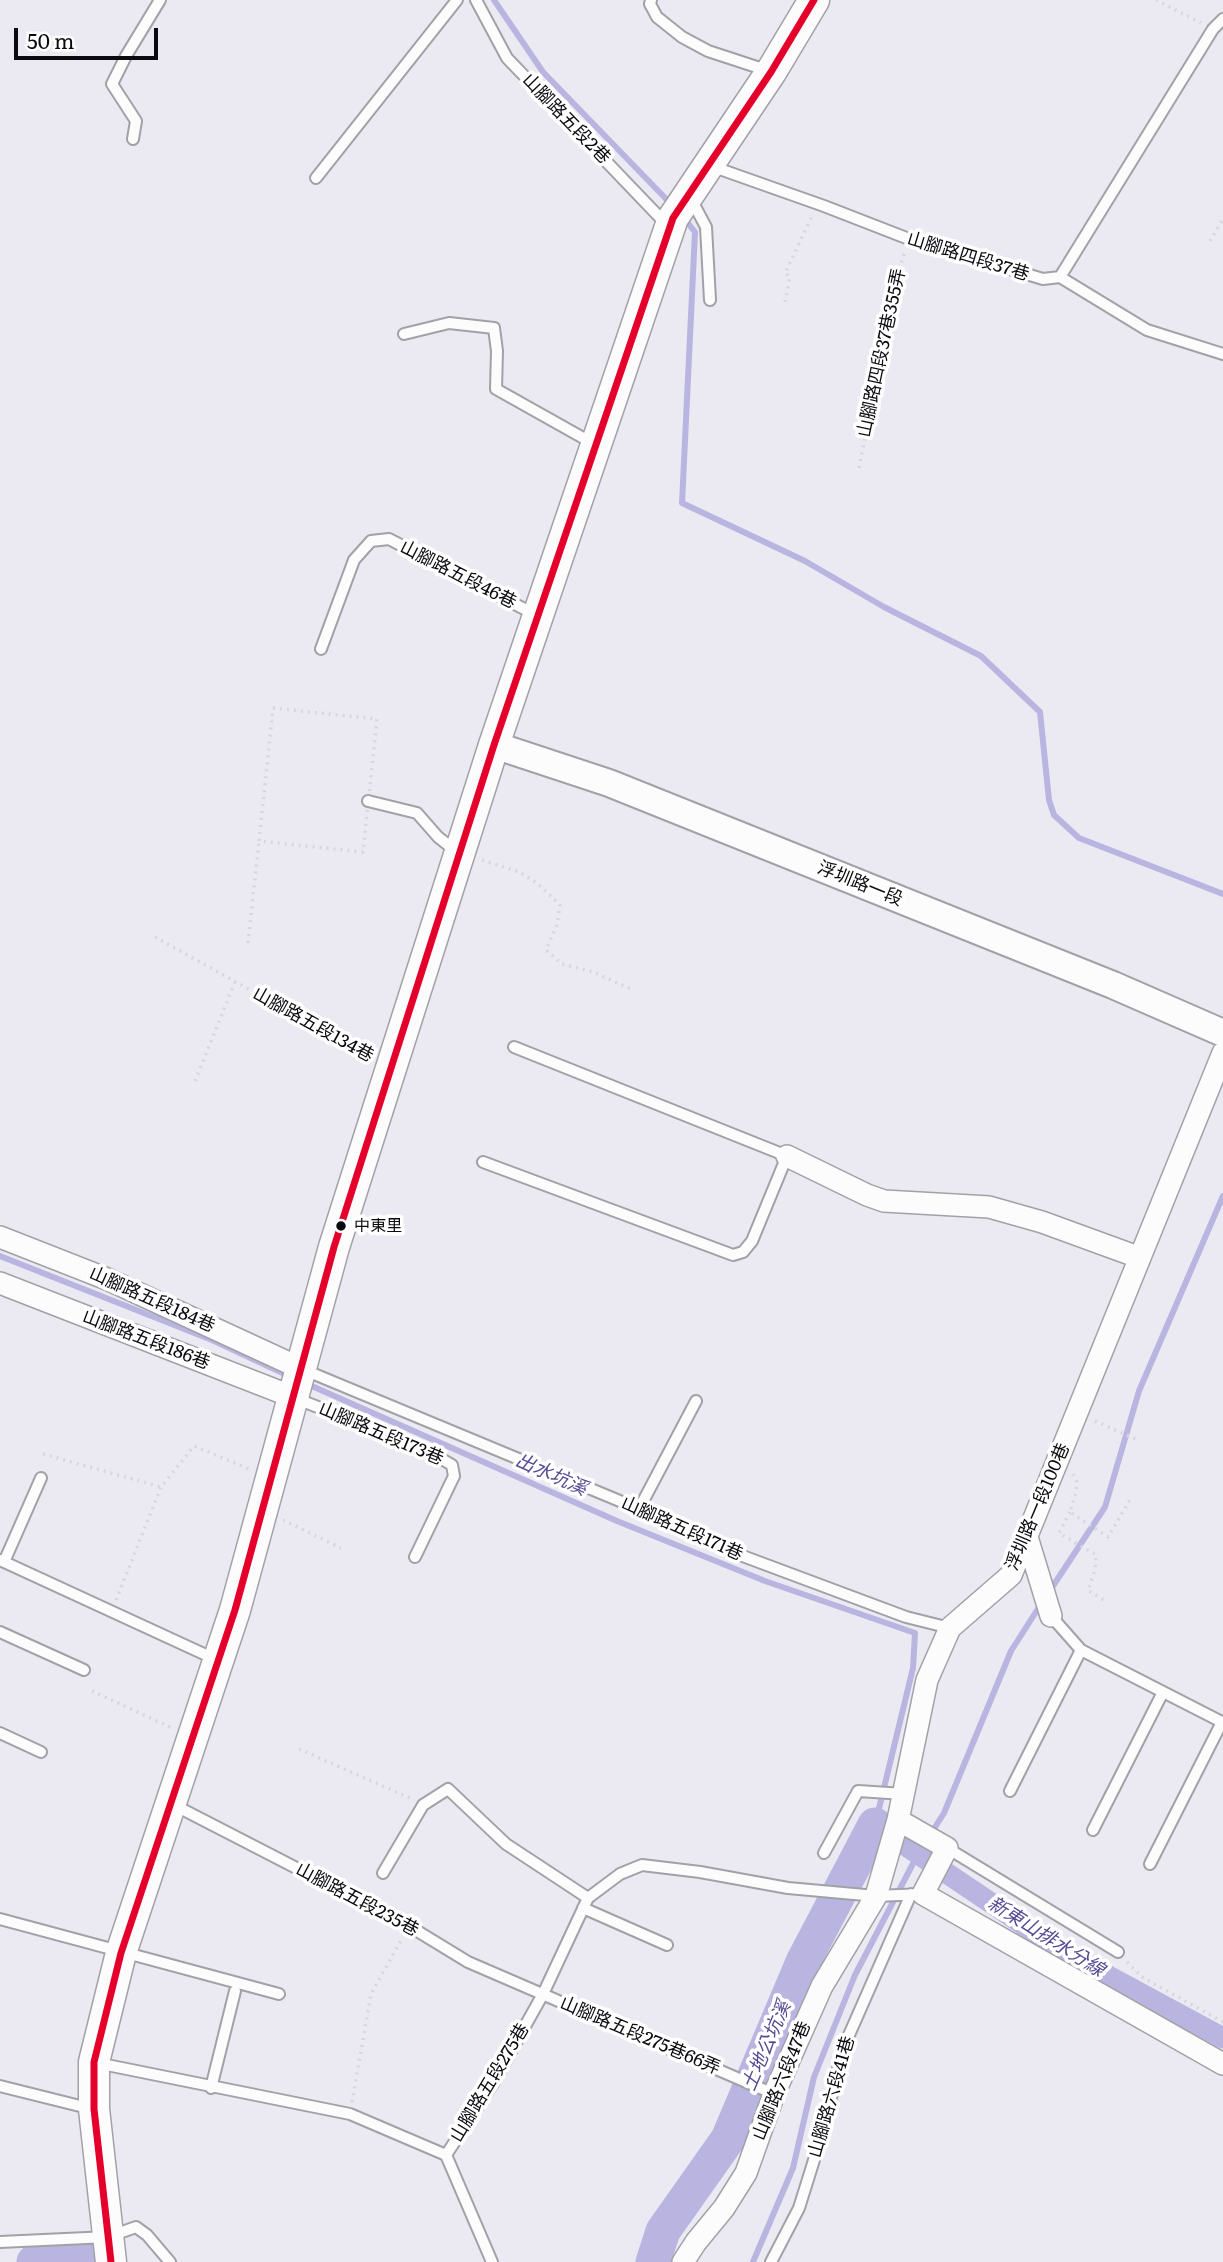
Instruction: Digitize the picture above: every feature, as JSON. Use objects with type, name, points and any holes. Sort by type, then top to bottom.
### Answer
[{"type":"main road","points":[[109,2250],[94,2109],[94,2063],[121,1953],[235,1610],[334,1247],[494,745],[677,214],[771,72],[814,0]]},
{"type":"street","name":"浮圳路一段","points":[[494,745],[609,783],[1113,985],[1223,1033]]},
{"type":"street","name":"浮圳路一段100巷","points":[[898,1820],[927,1680],[950,1628],[1011,1575],[1223,1053]]},
{"type":"street","points":[[787,1156],[884,1201],[989,1207],[1042,1222],[1138,1257]]},
{"type":"street","name":"山腳路五段184巷","points":[[0,1237],[107,1279],[297,1383]]},
{"type":"street","name":"山腳路五段186巷","points":[[0,1283],[297,1383]]},
{"type":"street","points":[[1027,1537],[1051,1616]]},
{"type":"street","points":[[898,1820],[947,1848],[917,1894],[1223,2064]]},
{"type":"street","name":"山腳路六段47巷","points":[[683,2262],[724,2208],[746,2173],[774,2094],[822,1986],[876,1896],[898,1820]]},
{"type":"lane","points":[[133,139],[135,121],[113,84],[126,56],[160,0]]},
{"type":"lane","points":[[316,178],[457,0]]},
{"type":"lane","name":"山腳路五段2巷","points":[[476,0],[507,58],[677,214],[706,227],[710,300]]},
{"type":"lane","points":[[651,0],[650,4],[657,16],[682,37],[708,51],[771,72]]},
{"type":"lane","points":[[1223,19],[1213,29],[1060,277],[1147,330],[1223,354]]},
{"type":"lane","name":"山腳路四段37巷","points":[[708,165],[909,239],[1042,279],[1060,277]]},
{"type":"lane","points":[[404,334],[449,323],[494,328],[497,351],[496,389],[596,446]]},
{"type":"lane","name":"山腳路五段46巷","points":[[320,649],[354,560],[371,541],[389,539],[538,617]]},
{"type":"lane","points":[[368,801],[417,813],[438,837],[460,853]]},
{"type":"lane","points":[[483,1162],[733,1255],[743,1252],[752,1241],[787,1156],[514,1047]]},
{"type":"lane","name":"山腳路五段171巷","points":[[297,1383],[639,1509],[740,1555],[906,1617],[950,1628]]},
{"type":"lane","name":"山腳路五段173巷","points":[[297,1383],[452,1465],[454,1476],[415,1557]]},
{"type":"lane","points":[[639,1509],[696,1401]]},
{"type":"lane","points":[[41,1478],[2,1561],[218,1660]]},
{"type":"lane","points":[[1051,1616],[1081,1650],[1222,1722],[1150,1864]]},
{"type":"lane","points":[[0,1632],[84,1670]]},
{"type":"lane","points":[[1010,1791],[1081,1650]]},
{"type":"lane","points":[[1093,1830],[1163,1692]]},
{"type":"lane","points":[[0,1733],[41,1752]]},
{"type":"lane","points":[[383,1872],[423,1805],[448,1790],[506,1844],[586,1903],[667,1945]]},
{"type":"lane","points":[[824,1853],[858,1791],[904,1794]]},
{"type":"lane","name":"山腳路五段235巷","points":[[171,1804],[409,1926],[468,1962],[543,1994]]},
{"type":"lane","points":[[947,1848],[1118,1952]]},
{"type":"lane","name":"山腳路五段275巷","points":[[94,2063],[350,2114],[446,2155],[492,2085],[543,1994],[586,1903],[620,1874],[642,1865],[817,1891],[876,1896]]},
{"type":"lane","points":[[876,1896],[917,1894]]},
{"type":"lane","name":"山腳路六段41巷","points":[[771,2262],[799,2208],[824,2128],[842,2051],[917,1894]]},
{"type":"lane","points":[[0,1919],[279,1994]]},
{"type":"lane","points":[[211,2088],[235,1991]]},
{"type":"lane","name":"山腳路五段275巷66弄","points":[[543,1994],[774,2094]]},
{"type":"lane","points":[[0,2086],[94,2109]]},
{"type":"lane","points":[[446,2155],[492,2262]]},
{"type":"lane","points":[[0,2242],[109,2250],[136,2227],[147,2235],[170,2262]]},
{"type":"path","points":[[1156,0],[1213,29]]},
{"type":"path","points":[[785,302],[790,276],[785,273],[810,217],[824,206]]},
{"type":"path","points":[[1210,241],[1223,219]]},
{"type":"path","name":"山腳路四段37巷355弄","points":[[859,468],[896,279],[909,239]]},
{"type":"path","points":[[248,943],[273,708],[377,719],[363,852],[259,841]]},
{"type":"path","points":[[460,853],[519,872],[537,883],[560,905],[557,925],[546,950],[562,964],[593,972],[633,990]]},
{"type":"path","name":"山腳路五段134巷","points":[[155,937],[391,1068]]},
{"type":"path","name":"山腳路五段134巷","points":[[195,1081],[234,982]]},
{"type":"path","points":[[1077,1413],[1140,1441]]},
{"type":"path","points":[[112,1610],[161,1487],[194,1446],[271,1478]]},
{"type":"path","points":[[43,1454],[161,1487]]},
{"type":"path","points":[[1059,1457],[1077,1482],[1070,1512],[1059,1533],[1096,1555],[1096,1570],[1088,1590],[1105,1601]]},
{"type":"path","points":[[1070,1512],[1108,1537],[1131,1498]]},
{"type":"path","points":[[262,1510],[341,1548]]},
{"type":"path","points":[[92,1691],[193,1738]]},
{"type":"path","points":[[299,1749],[423,1805]]},
{"type":"path","points":[[350,2114],[371,1994],[409,1926]]},
{"type":"path","points":[[1118,1952],[1142,1977],[1223,2022]]},
{"type":"waterway","points":[[494,0],[543,72],[671,204]]},
{"type":"waterway","points":[[683,217],[695,232],[682,503],[805,561],[884,607],[981,656],[1040,712],[1049,800],[1054,815],[1079,838],[1223,894]]},
{"type":"waterway","points":[[1049,1592],[1105,1507],[1139,1391],[1223,1196]]},
{"type":"waterway","name":"出水坑溪","points":[[0,1256],[212,1340],[289,1376]]},
{"type":"waterway","name":"出水坑溪","points":[[305,1383],[617,1521],[765,1581],[915,1633],[913,1668],[875,1825]]},
{"type":"waterway","points":[[753,2262],[793,2168],[814,2077],[855,1975],[918,1854],[944,1813],[1011,1651],[1041,1604]]},
{"type":"waterway","name":"新東山排水分線","points":[[875,1825],[1064,1952],[1223,2038]]},
{"type":"waterway","name":"土地公坑溪","points":[[653,2262],[663,2231],[728,2139],[803,1962],[875,1825]]},
{"type":"waterway","name":"土地公坑溪","points":[[34,2262],[77,2258],[94,2262]]},
{"type":"transit line","points":[[111,2262],[94,2109],[94,2062],[121,1953],[235,1610],[334,1247],[494,745],[673,218],[771,72],[814,0]]},
{"type":"place","name":"中東里","points":[[341,1226]]}]
